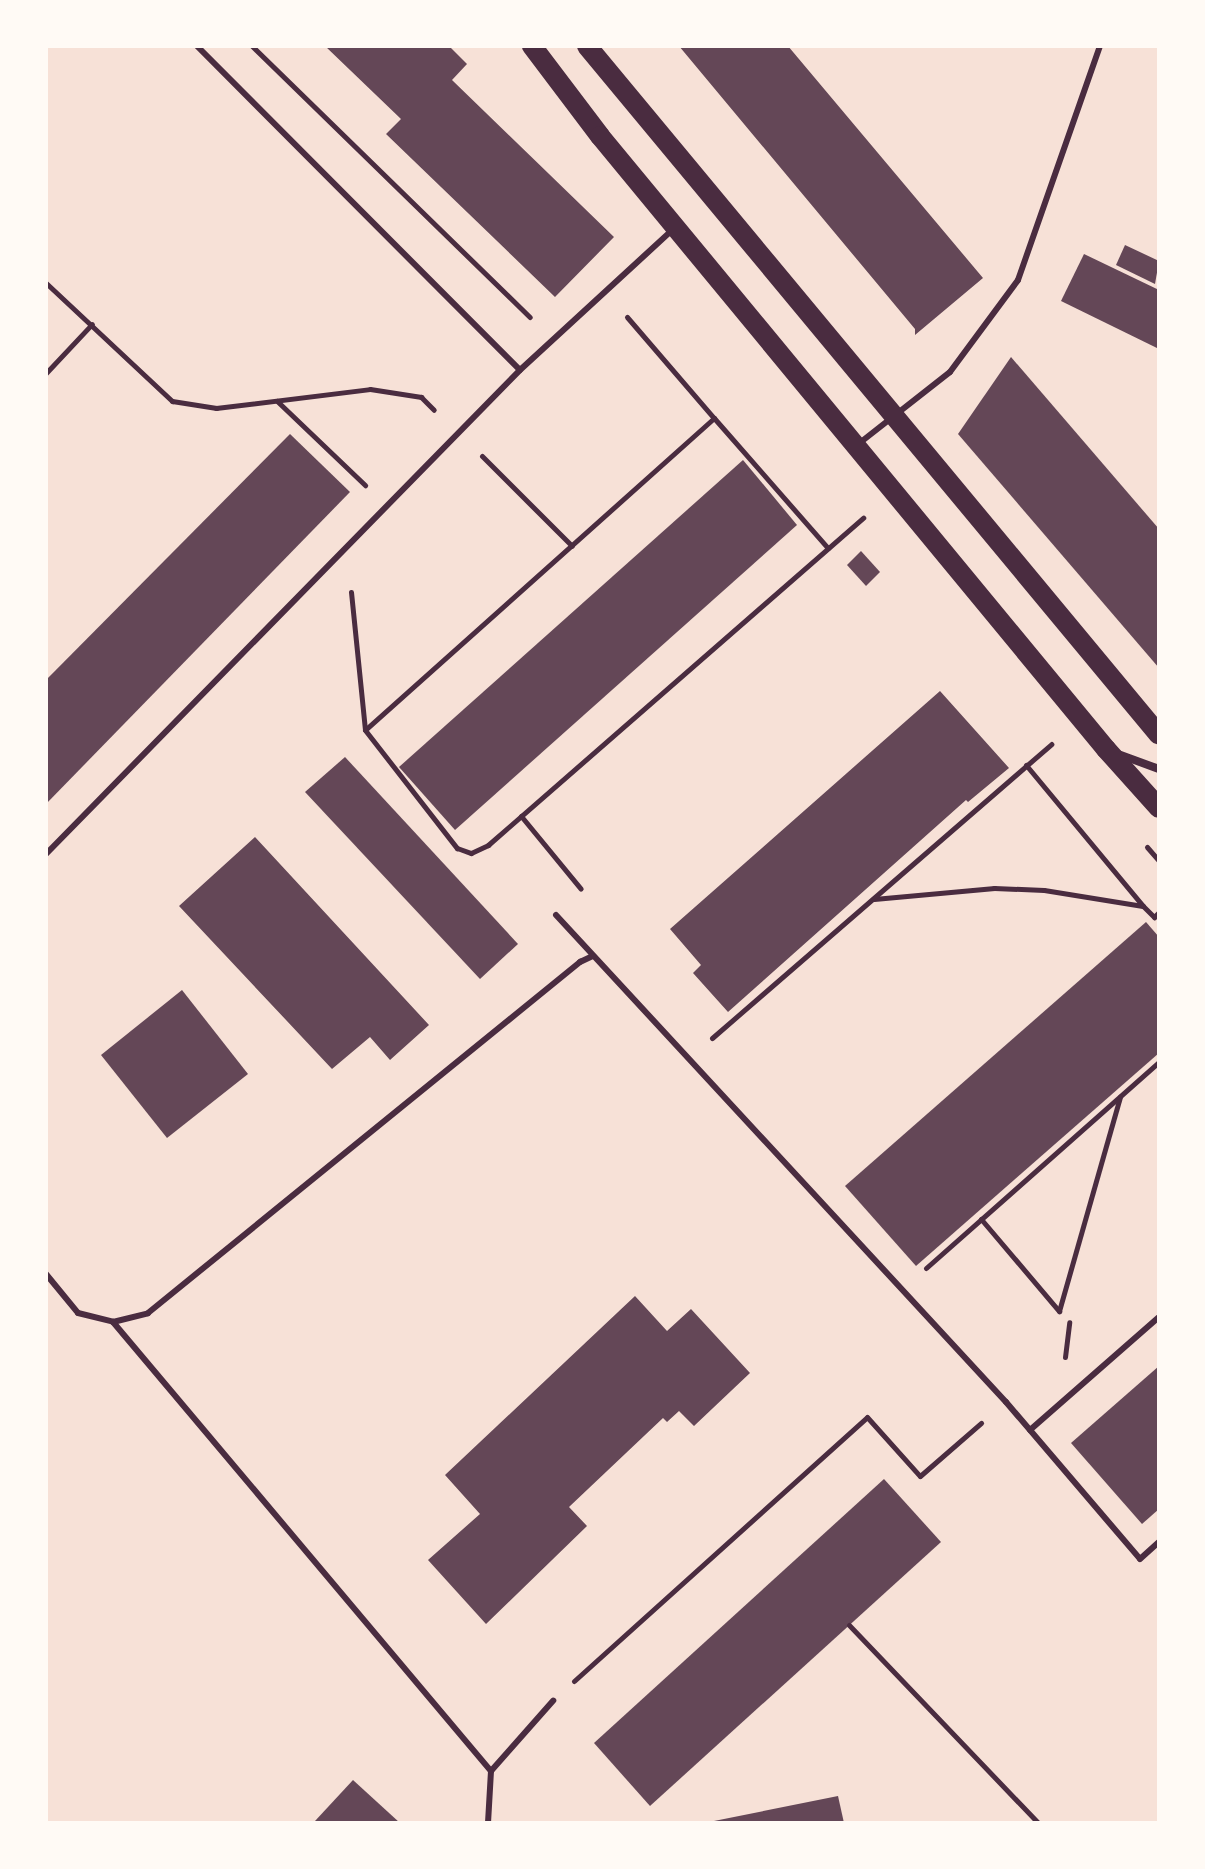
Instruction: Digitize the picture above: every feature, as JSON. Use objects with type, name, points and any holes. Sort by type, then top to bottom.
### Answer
[{"type":"main road","points":[[532,46],[856,446],[1106,749],[1159,808]]},
{"type":"main road","points":[[587,46],[1159,735]]},
{"type":"street","points":[[1106,749],[1159,769]]},
{"type":"lane","points":[[197,46],[520,370]]},
{"type":"lane","points":[[856,446],[950,372],[1018,280],[1100,46]]},
{"type":"lane","points":[[46,854],[520,370],[676,227]]},
{"type":"lane","points":[[556,915],[1006,1402],[1140,1559],[1159,1542]]},
{"type":"lane","points":[[46,1274],[78,1313],[113,1322],[148,1313],[580,962],[593,956]]},
{"type":"lane","points":[[1030,1430],[1159,1317]]},
{"type":"lane","points":[[113,1322],[491,1771]]},
{"type":"lane","points":[[488,1823],[491,1771],[553,1701]]},
{"type":"path","points":[[252,46],[537,324]]},
{"type":"path","points":[[46,283],[172,401],[216,408],[370,389],[421,397],[458,433]]},
{"type":"path","points":[[605,292],[828,548]]},
{"type":"path","points":[[46,373],[92,324]]},
{"type":"path","points":[[276,400],[370,490]]},
{"type":"path","points":[[365,730],[714,418]]},
{"type":"path","points":[[472,446],[572,546]]},
{"type":"path","points":[[350,583],[365,730],[457,848],[471,853],[488,845],[871,511]]},
{"type":"path","points":[[712,1038],[1056,740]]},
{"type":"path","points":[[1026,765],[1143,906],[1154,917],[1159,912]]},
{"type":"path","points":[[521,816],[581,889]]},
{"type":"path","points":[[872,899],[994,888],[1044,890],[1143,906]]},
{"type":"path","points":[[920,1272],[1159,1062]]},
{"type":"path","points":[[981,1219],[1059,1311],[1121,1095]]},
{"type":"path","points":[[553,1701],[612,1644],[867,1417],[920,1476],[1006,1402]]},
{"type":"path","points":[[849,1625],[1038,1823]]},
{"type":"path","points":[[1130,1823],[1149,1823]]},
{"type":"building","points":[[325,46],[449,46],[467,64],[452,80],[614,237],[555,297],[386,134],[401,119]]},
{"type":"building","points":[[679,46],[788,46],[983,278],[915,335],[915,329]]},
{"type":"building","points":[[1125,245],[1159,261],[1155,284],[1116,265]]},
{"type":"building","points":[[1084,254],[1159,290],[1159,349],[1061,301]]},
{"type":"building","points":[[1011,357],[1159,529],[1159,668],[958,434]]},
{"type":"building","points":[[290,434],[350,492],[46,804],[46,680]]},
{"type":"building","points":[[743,460],[797,525],[455,830],[399,767]]},
{"type":"building","points":[[861,551],[880,572],[866,586],[847,565]]},
{"type":"building","points":[[940,691],[1009,768],[968,802],[966,800],[728,1012],[693,973],[701,965],[670,929]]},
{"type":"building","points":[[345,757],[518,944],[480,979],[305,792]]},
{"type":"building","points":[[255,837],[429,1025],[390,1060],[370,1037],[332,1069],[179,906]]},
{"type":"building","points":[[1146,922],[1159,937],[1159,1053],[916,1266],[845,1186]]},
{"type":"building","points":[[182,990],[248,1074],[167,1138],[101,1055]]},
{"type":"building","points":[[635,1296],[667,1331],[691,1309],[750,1373],[694,1426],[679,1411],[667,1422],[663,1418],[569,1507],[587,1526],[486,1624],[428,1560],[480,1514],[445,1475]]},
{"type":"building","points":[[1159,1366],[1159,1509],[1142,1524],[1071,1443]]},
{"type":"building","points":[[884,1479],[941,1542],[650,1806],[594,1743]]},
{"type":"building","points":[[353,1780],[400,1823],[315,1821]]},
{"type":"building","points":[[838,1796],[844,1823],[709,1823],[709,1822]]}]
